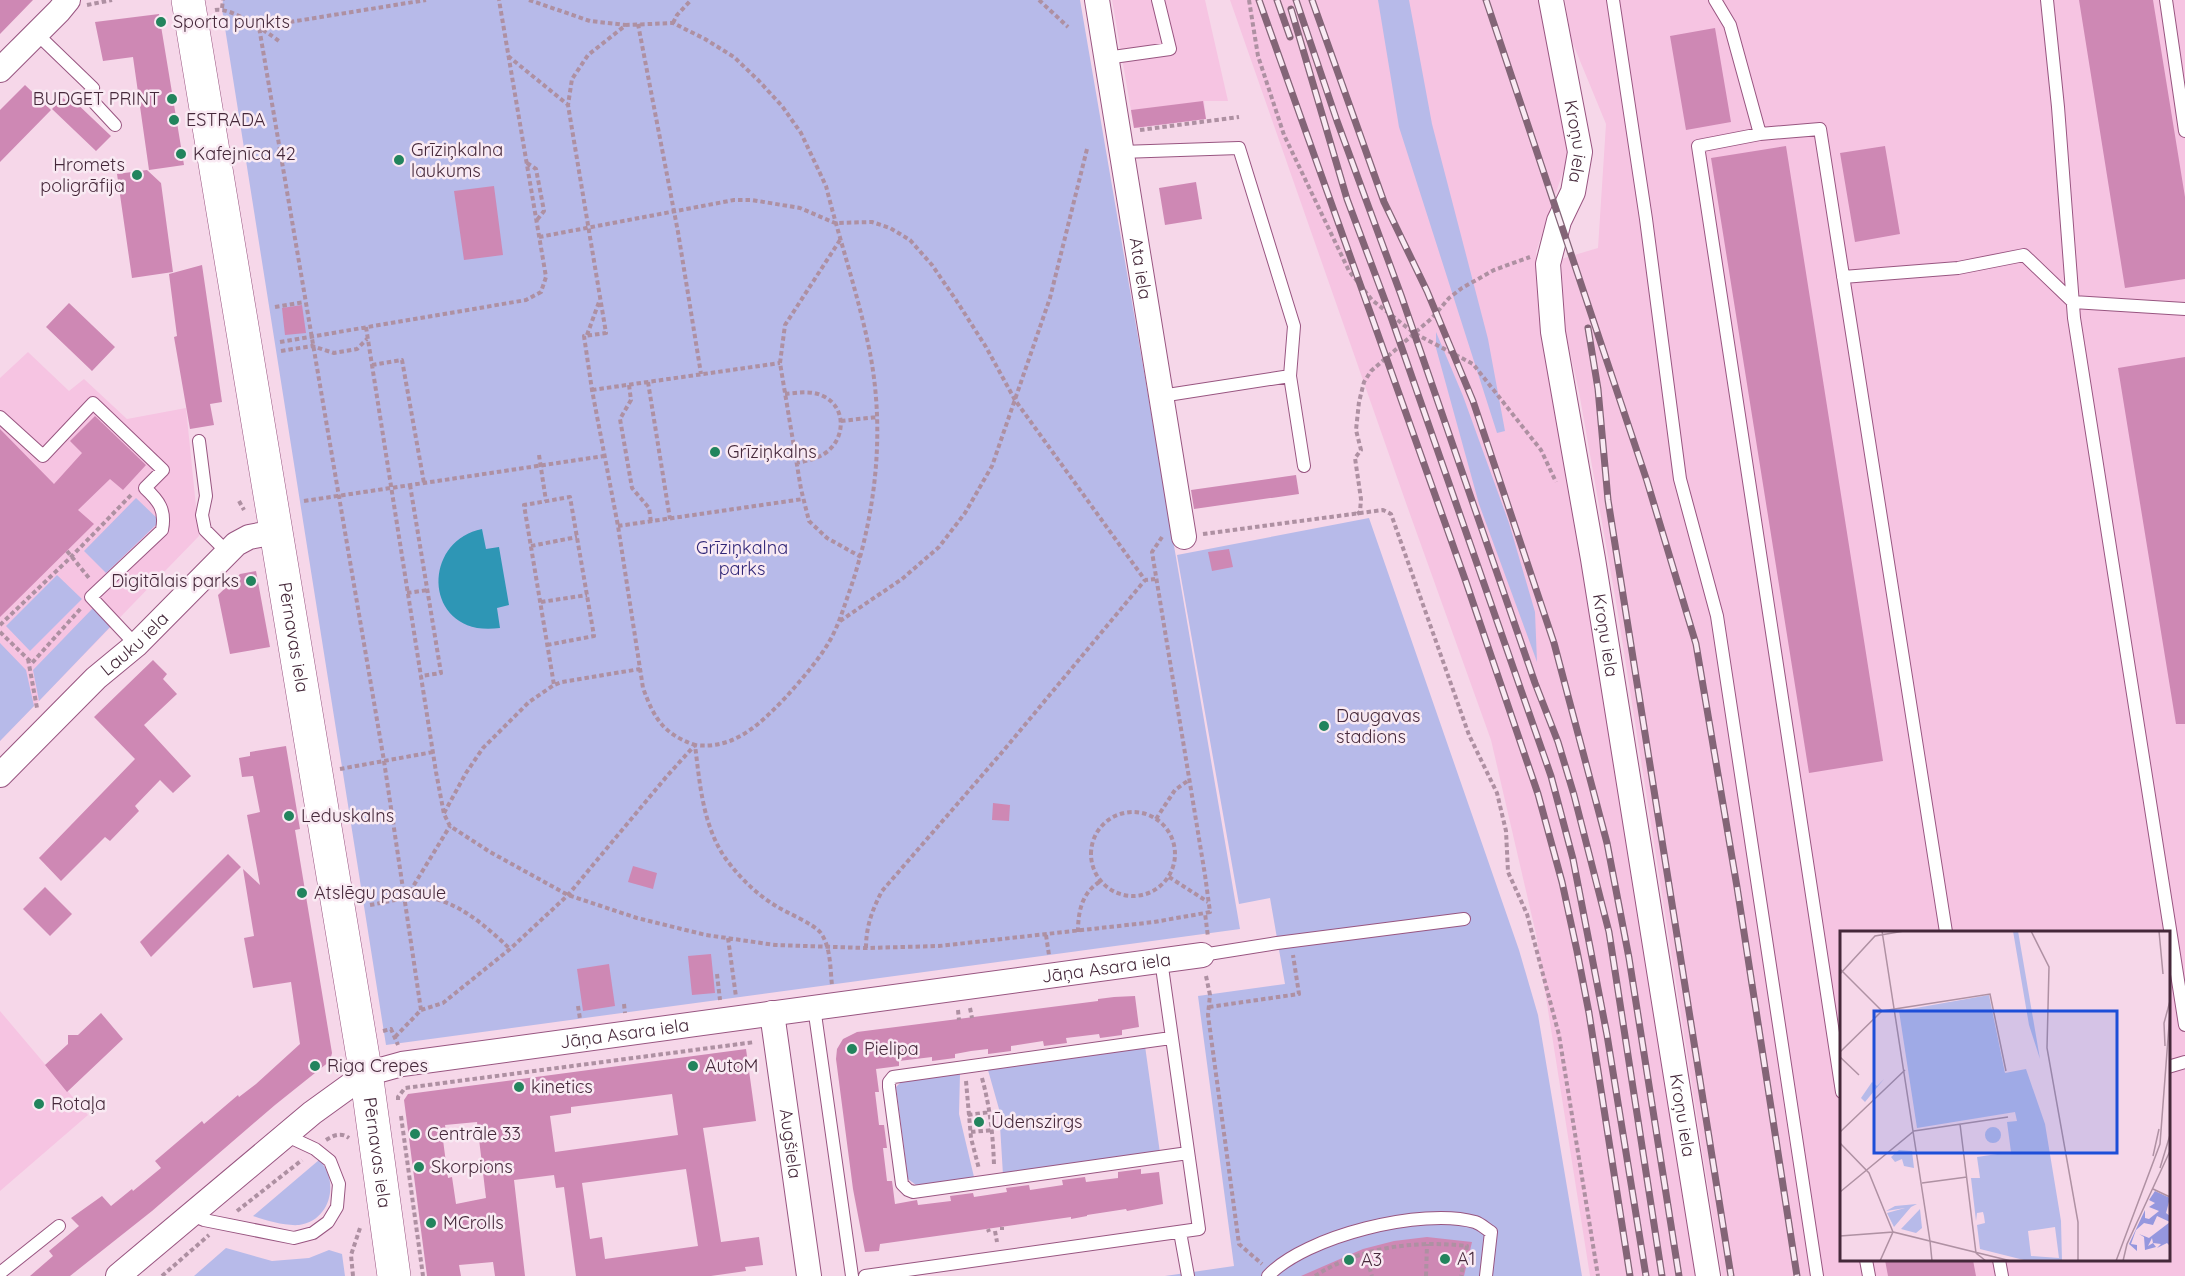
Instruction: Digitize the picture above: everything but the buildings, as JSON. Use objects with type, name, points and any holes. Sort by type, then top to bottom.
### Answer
[{"type":"main road","name":"Pērnavas iela","points":[[188,0],[366,1074],[394,1276]]},
{"type":"street","name":"Ata iela","points":[[1096,0],[1184,537]]},
{"type":"street","name":"Kroņu iela","points":[[1551,0],[1580,152],[1573,192],[1559,221],[1548,264],[1553,332],[1595,570],[1708,1276]]},
{"type":"street","points":[[0,70],[37,34],[76,3]]},
{"type":"street","name":"Lauku iela","points":[[0,775],[96,678],[136,645],[227,552],[243,539],[276,532]]},
{"type":"street","name":"Jāņa Asara iela","points":[[118,1276],[285,1135],[366,1074],[402,1064],[1202,955]]},
{"type":"street","name":"Augšiela","points":[[772,1013],[809,1276]]},
{"type":"lane","points":[[1106,58],[1170,50],[1158,0]]},
{"type":"lane","points":[[1613,0],[1646,219],[1680,479],[1717,616],[1817,1276]]},
{"type":"lane","points":[[1714,0],[1730,25],[1760,134]]},
{"type":"lane","points":[[2047,0],[2073,302],[2185,1025]]},
{"type":"lane","points":[[2166,0],[2185,131]]},
{"type":"lane","points":[[37,34],[93,88],[88,96],[115,125]]},
{"type":"lane","points":[[1840,1079],[1698,146],[1760,134],[1820,129],[1946,931]]},
{"type":"lane","points":[[1120,143],[1239,148],[1294,326],[1290,376],[1304,466]]},
{"type":"lane","points":[[1843,277],[1958,268],[2024,255],[2073,302],[2185,309]]},
{"type":"lane","points":[[1161,396],[1290,376]]},
{"type":"lane","points":[[0,417],[43,456],[93,403],[163,470],[145,488],[158,501],[162,509],[164,518],[162,530],[95,593],[136,645]]},
{"type":"lane","points":[[199,441],[206,496],[202,514],[205,530],[227,552]]},
{"type":"lane","points":[[1202,955],[1291,941],[1464,920]]},
{"type":"lane","points":[[865,1276],[1199,1229],[1161,960]]},
{"type":"lane","points":[[814,1007],[852,1276]]},
{"type":"lane","points":[[1171,1038],[893,1077],[889,1082],[889,1087],[904,1187],[914,1192],[1188,1153]]},
{"type":"lane","points":[[2170,1067],[2185,1062]]},
{"type":"lane","points":[[192,1215],[294,1238],[314,1233],[328,1222],[337,1207],[339,1184],[330,1161],[315,1149],[285,1135]]},
{"type":"lane","points":[[1270,1274],[1299,1253],[1345,1234],[1411,1220],[1453,1219],[1477,1223],[1491,1232],[1486,1276]]},
{"type":"lane","points":[[0,1273],[59,1226]]},
{"type":"lane","points":[[1180,1232],[1188,1276]]},
{"type":"lane","points":[[1866,1261],[1869,1276]]},
{"type":"lane","points":[[1999,1261],[2002,1276]]},
{"type":"path","points":[[76,3],[112,0]]},
{"type":"path","points":[[223,0],[222,9],[259,27],[279,41]]},
{"type":"path","points":[[259,27],[426,0]]},
{"type":"path","points":[[280,342],[526,300],[541,292],[546,277],[499,0]]},
{"type":"path","points":[[529,0],[590,21],[626,25],[673,23],[734,57],[783,106],[801,133],[826,186],[870,354],[877,417],[874,483],[861,557],[839,621],[828,643],[794,688],[754,728],[739,738],[722,744],[707,747],[673,736],[663,727],[651,709],[643,688],[618,526],[584,336],[587,336],[600,301]]},
{"type":"path","points":[[673,23],[691,0]]},
{"type":"path","points":[[1039,0],[1068,27]]},
{"type":"path","points":[[1249,0],[1258,56],[1284,135],[1349,271],[1372,300],[1414,333],[1473,364],[1541,450],[1560,490]]},
{"type":"path","points":[[638,24],[674,212],[701,374]]},
{"type":"path","points":[[587,336],[606,333],[568,105],[572,79],[588,55],[626,25]]},
{"type":"path","points":[[259,27],[337,496],[384,761],[421,1010]]},
{"type":"path","points":[[508,56],[568,105]]},
{"type":"path","points":[[1120,143],[1239,117]]},
{"type":"path","points":[[839,621],[916,568],[953,531],[992,466],[1050,298],[1087,149]]},
{"type":"path","points":[[526,162],[536,169],[544,211],[537,221]]},
{"type":"path","points":[[539,237],[735,200],[752,200],[800,208],[835,223],[872,222],[890,228],[910,240],[932,265],[986,347],[1015,400],[1145,580]]},
{"type":"path","points":[[840,239],[785,325],[780,346],[780,363],[803,499],[809,521],[827,538],[861,557]]},
{"type":"path","points":[[1356,514],[1360,512],[1361,499],[1355,463],[1356,454],[1361,450],[1356,430],[1360,394],[1371,371],[1462,288],[1484,275],[1531,256],[1553,243]]},
{"type":"path","points":[[275,307],[304,302]]},
{"type":"path","points":[[366,327],[444,814],[450,826],[490,852],[568,895],[637,918],[728,938],[775,945],[866,948],[939,946],[1078,932],[1210,912],[1152,552],[1179,511]]},
{"type":"path","points":[[281,351],[312,346],[333,353],[357,349],[368,338]]},
{"type":"path","points":[[372,365],[402,360],[424,483]]},
{"type":"path","points":[[592,390],[780,363]]},
{"type":"path","points":[[648,382],[670,519]]},
{"type":"path","points":[[629,385],[631,400],[620,419],[632,488],[649,508],[651,522]]},
{"type":"path","points":[[785,394],[810,392],[824,396],[838,409],[842,421],[840,433],[833,446],[825,453],[797,463]]},
{"type":"path","points":[[842,421],[877,417]]},
{"type":"path","points":[[539,455],[546,501]]},
{"type":"path","points":[[304,501],[604,456]]},
{"type":"path","points":[[410,485],[441,673],[421,676]]},
{"type":"path","points":[[0,625],[136,490],[145,488]]},
{"type":"path","points":[[547,645],[594,636],[570,497],[524,505],[541,602],[547,645],[554,685]]},
{"type":"path","points":[[618,526],[803,499]]},
{"type":"path","points":[[239,501],[244,510]]},
{"type":"path","points":[[1184,537],[1383,510],[1391,514],[1469,735],[1497,793],[1506,831],[1508,872],[1527,915],[1559,1035],[1598,1276]]},
{"type":"path","points":[[531,546],[577,537]]},
{"type":"path","points":[[0,632],[32,663],[95,593],[67,551]]},
{"type":"path","points":[[866,948],[866,932],[872,911],[882,891],[1145,580],[1155,579]]},
{"type":"path","points":[[407,593],[428,590]]},
{"type":"path","points":[[541,602],[586,595]]},
{"type":"path","points":[[27,658],[37,708]]},
{"type":"path","points":[[444,814],[466,773],[483,748],[530,702],[554,685],[640,669]]},
{"type":"path","points":[[395,1037],[421,1010],[443,1003],[510,949],[568,895],[695,745]]},
{"type":"path","points":[[695,745],[705,813],[711,831],[728,862],[752,888],[766,899],[819,931],[827,947],[832,991]]},
{"type":"path","points":[[316,773],[433,752]]},
{"type":"path","points":[[1156,819],[1175,790],[1189,780]]},
{"type":"path","points":[[1130,812],[1142,813],[1156,819],[1164,825],[1175,848],[1175,860],[1169,876],[1155,890],[1144,895],[1131,897],[1108,888],[1093,868],[1092,843],[1098,831],[1117,815],[1130,812]]},
{"type":"path","points":[[406,898],[450,826]]},
{"type":"path","points":[[1169,876],[1209,903]]},
{"type":"path","points":[[1078,932],[1081,906],[1092,886],[1101,881]]},
{"type":"path","points":[[370,905],[406,898],[436,899],[460,910],[491,931],[510,949]]},
{"type":"path","points":[[1204,913],[1208,940],[1202,955],[1210,995],[1208,1015],[1239,1244],[1270,1274]]},
{"type":"path","points":[[728,938],[737,1004]]},
{"type":"path","points":[[1209,1007],[1299,994],[1291,941]]},
{"type":"path","points":[[717,974],[721,1006]]},
{"type":"path","points":[[374,1032],[391,1029],[400,1050]]},
{"type":"path","points":[[423,1276],[398,1097],[405,1088],[763,1041]]},
{"type":"path","points":[[979,1064],[993,1130],[995,1180]]},
{"type":"path","points":[[966,1066],[970,1132],[981,1182]]},
{"type":"path","points":[[968,1115],[990,1112]]},
{"type":"path","points":[[970,1132],[993,1130]]},
{"type":"path","points":[[162,1276],[224,1222],[315,1149],[333,1136],[345,1135],[350,1139]]},
{"type":"path","points":[[354,1276],[351,1255],[362,1223]]},
{"type":"path","points":[[1426,1276],[1427,1244]]},
{"type":"path","points":[[1315,1276],[1365,1253],[1404,1245],[1427,1244],[1467,1246],[1461,1276]]},
{"type":"path","points":[[1365,1253],[1372,1276]]},
{"type":"shaded area","points":[[1112,0],[1205,0],[1228,101],[1204,101],[1206,119],[1134,128]]},
{"type":"shaded area","points":[[1230,0],[1545,0],[1570,151],[1536,252],[1544,335],[1628,817],[1697,1276],[1590,1276],[1536,934],[1491,740]]},
{"type":"shaded area","points":[[1565,0],[2185,0],[2185,1276],[1722,1276],[1617,608],[1579,392],[1565,330],[1561,259],[1598,248],[1606,124],[1571,39]]},
{"type":"shaded area","points":[[28,352],[69,391],[84,379],[127,419],[186,408],[199,536],[0,741],[0,378]]},
{"type":"shaded area","points":[[482,529],[486,549],[499,547],[509,605],[497,608],[500,628],[477,628],[459,621],[447,609],[440,595],[439,578],[442,562],[450,548],[464,536]]},
{"type":"shaded area","name":"Rotaļa","points":[[0,1011],[88,1115],[0,1191]]},
{"type":"green space","name":"Grīziņkalna parks","points":[[223,0],[1080,0],[1240,929],[386,1045],[222,9]]},
{"type":"green space","points":[[1378,0],[1409,0],[1432,124],[1488,339],[1505,431],[1497,433],[1399,127]]},
{"type":"green space","points":[[1436,332],[1463,396],[1509,523],[1535,612],[1537,662],[1479,504],[1436,348]]},
{"type":"green space","points":[[136,498],[160,521],[106,573],[84,551]]},
{"type":"green space","name":"Daugavas stadions","points":[[1369,518],[1519,950],[1538,1015],[1582,1276],[1165,1276],[1234,1266],[1198,996],[1285,984],[1270,898],[1239,904],[1177,555]]},
{"type":"green space","points":[[57,575],[82,599],[30,651],[6,626]]},
{"type":"green space","points":[[93,608],[111,626],[39,701],[33,670]]},
{"type":"green space","points":[[0,643],[26,670],[34,706],[0,741]]},
{"type":"green space","points":[[1145,1046],[1160,1153],[1003,1175],[999,1109],[988,1070]]},
{"type":"green space","points":[[960,1074],[959,1114],[974,1177],[916,1185],[908,1179],[896,1087],[901,1082]]},
{"type":"green space","points":[[319,1160],[329,1178],[330,1188],[329,1199],[319,1216],[310,1222],[294,1225],[276,1223],[253,1216]]},
{"type":"green space","points":[[226,1248],[272,1261],[309,1258],[329,1250],[342,1254],[345,1276],[194,1276]]},
{"type":"railway","points":[[1259,0],[1466,582],[1538,794],[1562,882],[1589,1013],[1630,1276]]},
{"type":"railway","points":[[1277,0],[1290,37]]},
{"type":"railway","points":[[1296,0],[1535,683],[1558,742],[1574,795],[1609,932],[1662,1276]]},
{"type":"railway","points":[[1312,0],[1384,202],[1427,291],[1473,401],[1554,643],[1607,843],[1629,958],[1679,1276]]},
{"type":"railway","points":[[1486,0],[1647,481],[1696,644],[1737,887],[1797,1276]]},
{"type":"railway","points":[[1291,9],[1347,199],[1390,314],[1551,776],[1573,859],[1607,1035],[1646,1276]]},
{"type":"railway","points":[[1588,328],[1598,389],[1608,500],[1731,1276]]},
{"type":"place","name":"Sporta punkts","points":[[161,22]]},
{"type":"place","name":"BUDGET PRINT","points":[[172,99]]},
{"type":"place","name":"ESTRADA","points":[[174,120]]},
{"type":"place","name":"Kafejnīca 42","points":[[181,154]]},
{"type":"place","name":"Grīziņkalna laukums","points":[[399,160]]},
{"type":"place","name":"Hromets poligrāfija","points":[[137,175]]},
{"type":"place","name":"Grīziņkalns","points":[[715,452]]},
{"type":"place","name":"Digitālais parks","points":[[251,581]]},
{"type":"place","name":"Daugavas stadions","points":[[1324,726]]},
{"type":"place","name":"Leduskalns","points":[[289,816]]},
{"type":"place","name":"Atslēgu pasaule","points":[[302,893]]},
{"type":"place","name":"Pielipa","points":[[852,1049]]},
{"type":"place","name":"Riga Crepes","points":[[315,1066]]},
{"type":"place","name":"AutoM","points":[[693,1066]]},
{"type":"place","name":"kinetics","points":[[519,1087]]},
{"type":"place","name":"Rotaļa","points":[[39,1104]]},
{"type":"place","name":"Ūdenszirgs","points":[[979,1122]]},
{"type":"place","name":"Centrāle 33","points":[[415,1134]]},
{"type":"place","name":"Skorpions","points":[[419,1167]]},
{"type":"place","name":"MCrolls","points":[[431,1223]]},
{"type":"place","name":"A1","points":[[1445,1259]]},
{"type":"place","name":"A3","points":[[1349,1260]]}]
